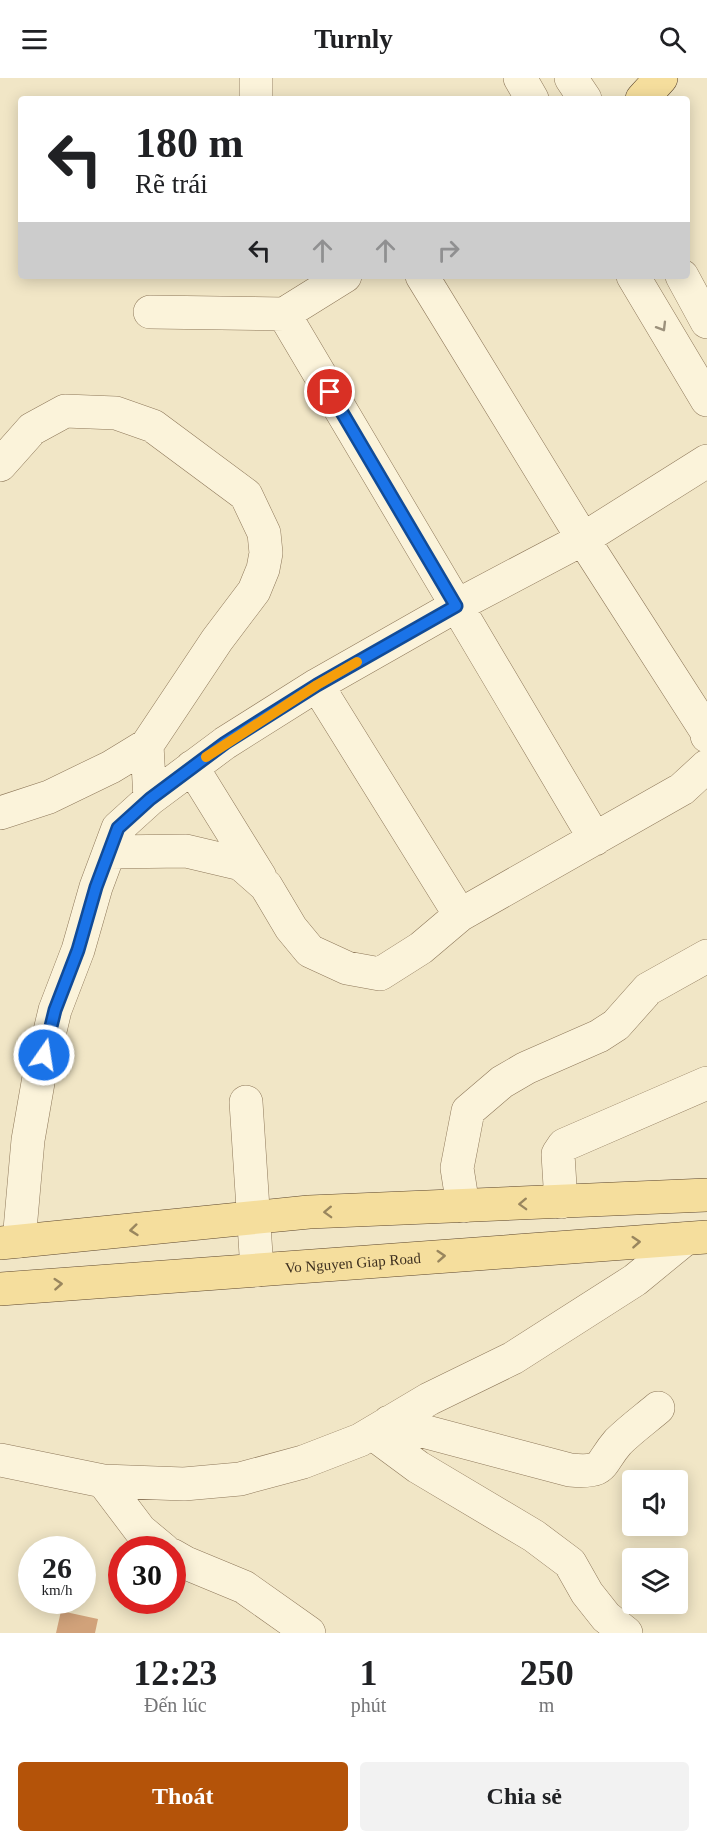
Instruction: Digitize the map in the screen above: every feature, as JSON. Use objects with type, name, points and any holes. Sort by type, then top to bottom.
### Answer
[{"type":"main road","points":[[645,96],[661,78]]},
{"type":"main road","points":[[9,1242],[309,1212],[707,1195]]},
{"type":"main road","name":"Vo Nguyen Giap Road","points":[[0,1289],[696,1238]]},
{"type":"street","points":[[256,78],[256,96]]},
{"type":"street","points":[[520,78],[530,96]]},
{"type":"street","points":[[572,78],[583,96]]},
{"type":"street","points":[[150,312],[284,314],[336,279]]},
{"type":"street","points":[[424,279],[583,538],[707,732],[707,736]]},
{"type":"street","points":[[635,279],[707,400]]},
{"type":"street","points":[[683,279],[707,322]]},
{"type":"street","points":[[284,314],[595,839]]},
{"type":"street","points":[[0,465],[32,429],[64,411],[116,413],[153,426],[246,495],[264,533],[266,553],[254,591],[217,640],[147,745],[49,797],[0,813]]},
{"type":"street","points":[[9,1242],[39,1077],[55,1010],[78,950],[96,887],[118,828],[150,799],[225,743],[317,685],[456,606],[583,538],[707,461]]},
{"type":"street","points":[[317,685],[460,915]]},
{"type":"street","points":[[147,745],[150,799]]},
{"type":"street","points":[[192,767],[291,928],[310,951],[347,968],[380,974],[421,948],[460,915],[682,789],[707,766]]},
{"type":"street","points":[[108,852],[186,851],[241,864],[266,886]]},
{"type":"street","points":[[463,1206],[457,1167],[468,1111],[502,1082],[526,1068],[598,1036],[616,1025],[648,989],[707,956]]},
{"type":"street","points":[[561,1202],[558,1154],[564,1145],[707,1083]]},
{"type":"street","points":[[246,1102],[256,1270]]},
{"type":"street","points":[[0,1460],[103,1482],[184,1484],[240,1479],[303,1462],[360,1440],[429,1399],[523,1352],[696,1238]]},
{"type":"street","points":[[381,1427],[570,1470],[589,1471],[603,1464],[618,1442],[658,1408]]},
{"type":"street","points":[[381,1427],[418,1467],[534,1536],[570,1563],[587,1593],[606,1617],[626,1633]]},
{"type":"street","points":[[103,1482],[147,1536]]},
{"type":"street","points":[[186,1563],[244,1587],[309,1633]]},
{"type":"building","points":[[60,1614],[75,1614],[98,1619],[95,1633],[56,1633]]},
{"type":"slow traffic","points":[[206,757],[317,685],[357,662]]},
{"type":"route","points":[[44,1055],[55,1010],[78,950],[96,887],[118,828],[150,799],[225,743],[317,685],[456,606],[330,392]]}]
